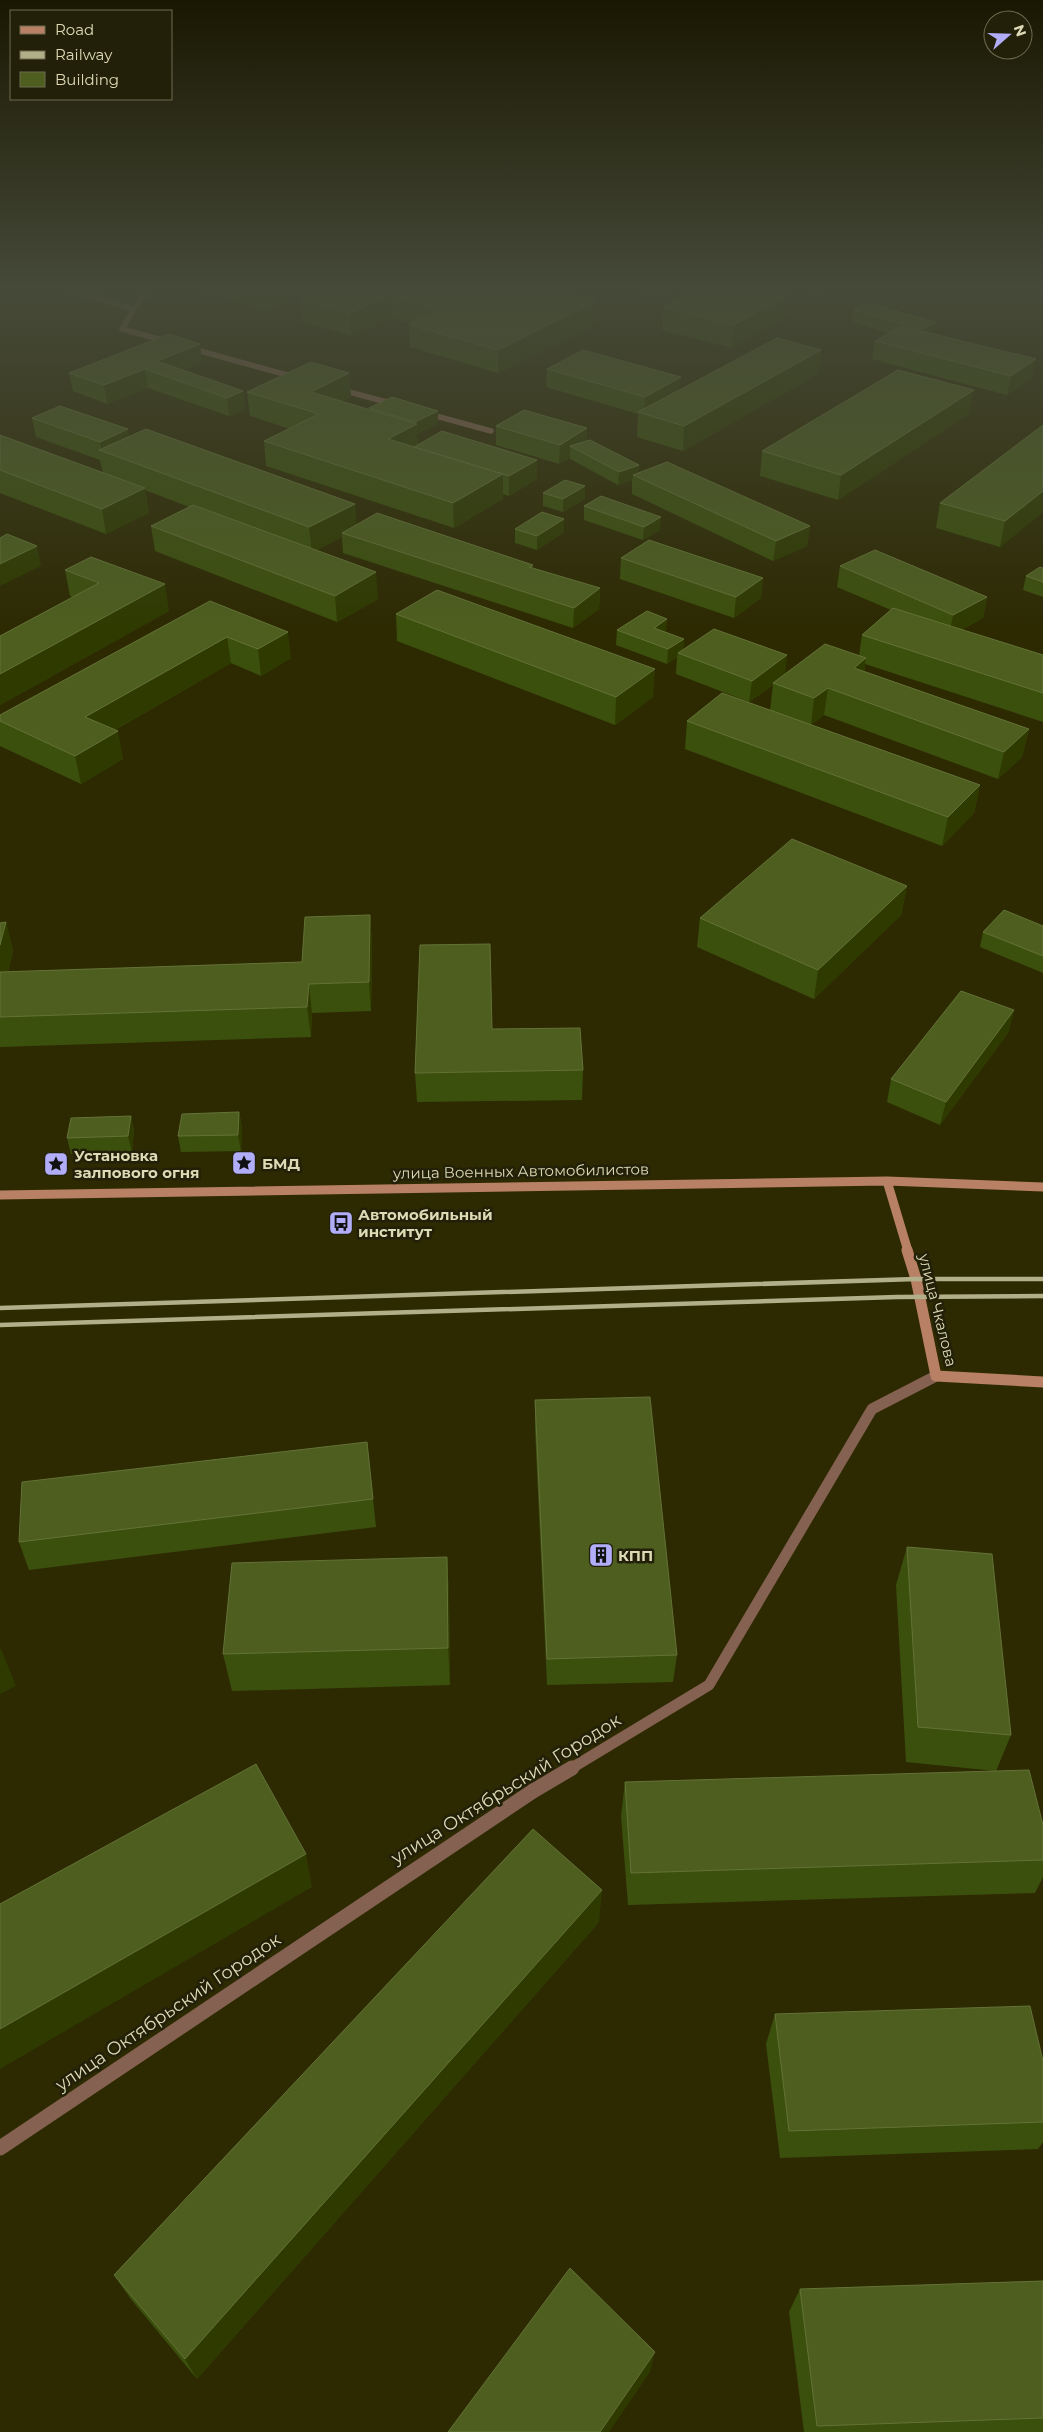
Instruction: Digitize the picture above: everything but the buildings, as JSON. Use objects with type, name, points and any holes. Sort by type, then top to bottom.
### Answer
[{"type":"street","points":[[378,400],[398,406]]},
{"type":"street","points":[[417,411],[491,431]]},
{"type":"street","name":"улица Военных Автомобилистов","points":[[0,1195],[887,1181],[1043,1187]]},
{"type":"street","name":"улица Чкалова","points":[[887,1181],[916,1279],[936,1376],[1043,1382]]},
{"type":"street","name":"улица Октябрьский Городок","points":[[0,2148],[533,1791],[709,1685],[872,1409],[936,1376]]},
{"type":"railway","points":[[0,1308],[916,1279],[1043,1279]]},
{"type":"railway","points":[[0,1325],[897,1297],[1043,1296]]},
{"type":"place","name":"БМД","points":[[244,1163]]},
{"type":"place","name":"Установка залпового огня","points":[[56,1164]]},
{"type":"place","name":"Автомобильный институт","points":[[341,1223]]},
{"type":"place","name":"КПП","points":[[601,1555]]}]
